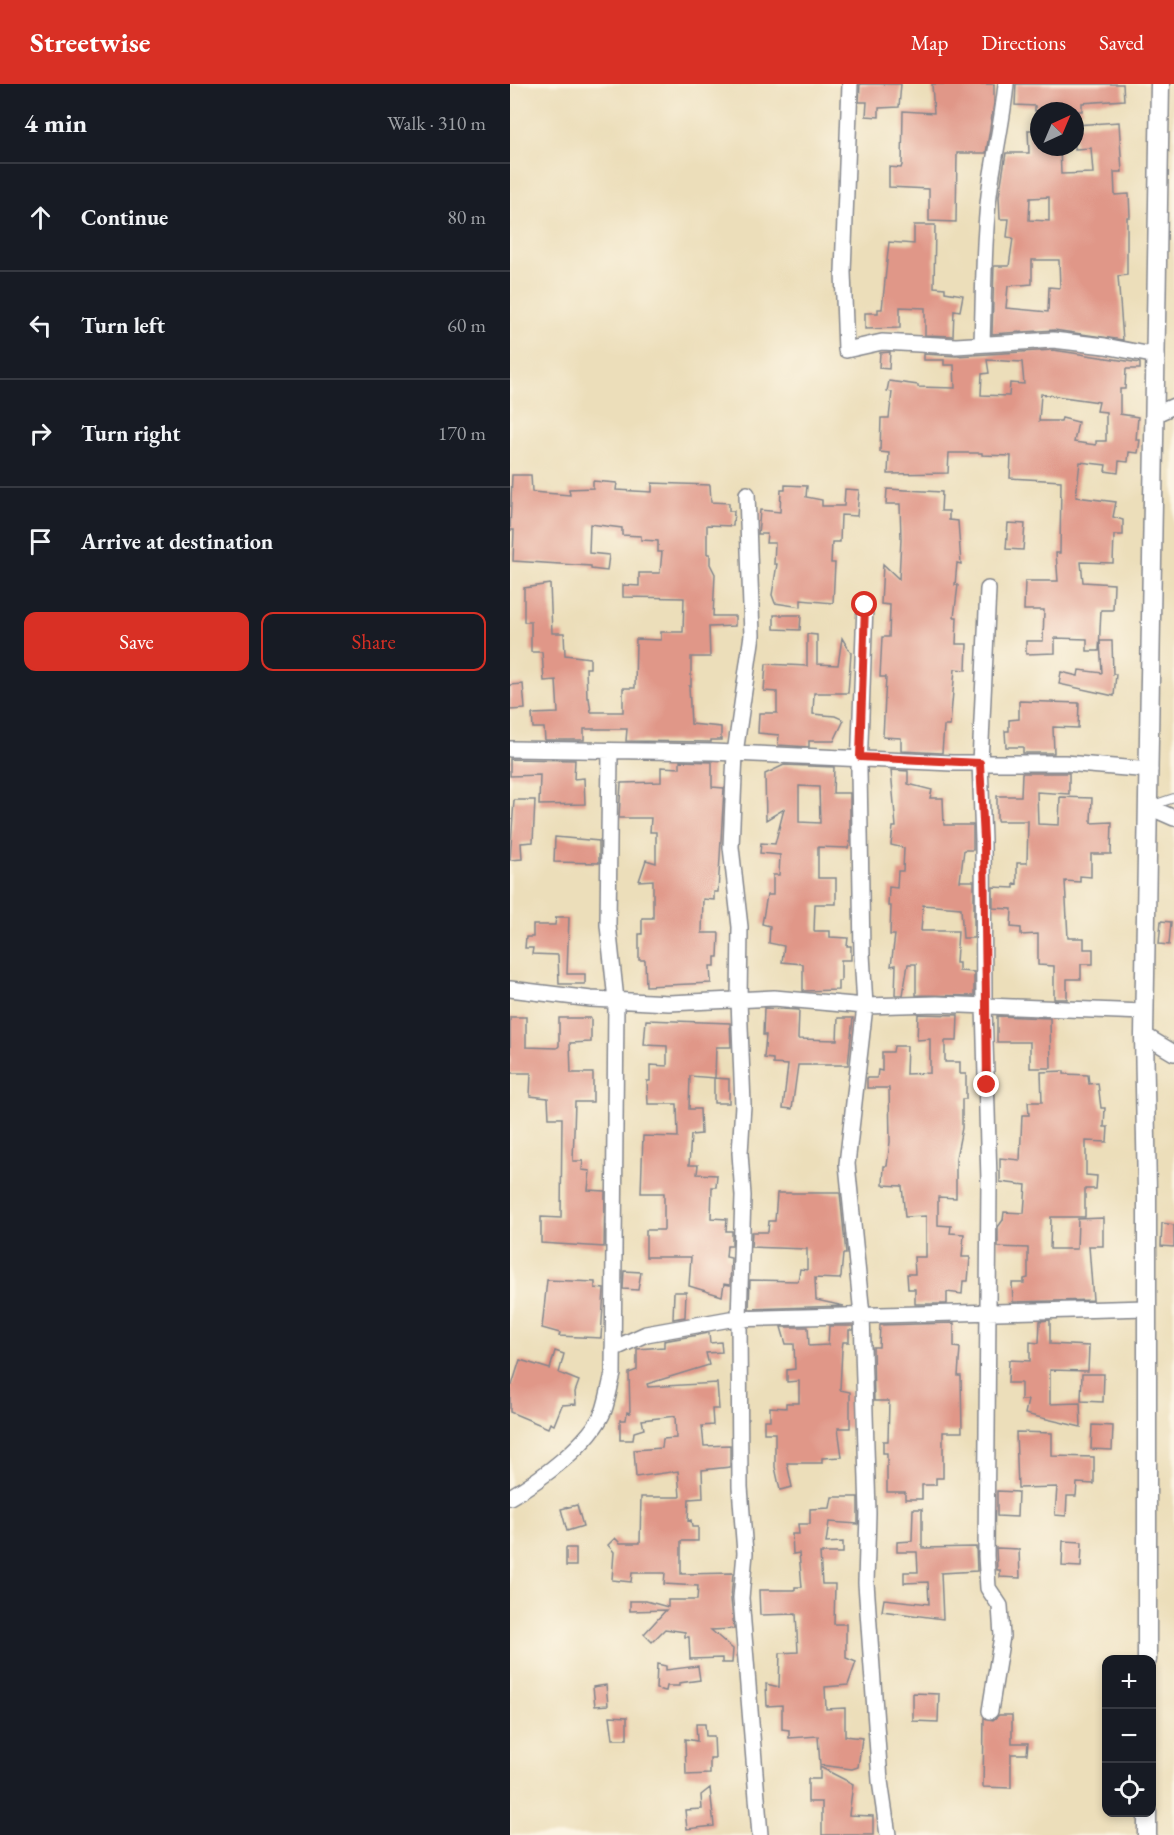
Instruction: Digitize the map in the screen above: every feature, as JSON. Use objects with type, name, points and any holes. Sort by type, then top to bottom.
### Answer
[{"type":"street","points":[[850,84],[843,272],[846,350],[882,342],[956,346],[1053,340],[1157,356]]},
{"type":"street","points":[[982,343],[989,204],[1001,134],[1006,84]]},
{"type":"street","points":[[1147,1655],[1144,1012],[1160,84]]},
{"type":"street","points":[[1156,414],[1174,406]]},
{"type":"street","points":[[747,494],[752,635],[735,753],[731,847],[740,927],[739,1000],[743,1105],[739,1319],[740,1487],[745,1553],[741,1598],[760,1835]]},
{"type":"street","points":[[988,589],[980,763],[984,840],[984,1006],[989,1180],[987,1556],[988,1588],[1000,1606],[1002,1636],[990,1711]]},
{"type":"street","points":[[865,605],[860,757],[862,954],[865,1006],[847,1164],[862,1315],[868,1513],[866,1582],[880,1781],[888,1835]]},
{"type":"street","points":[[510,749],[735,753],[980,763],[1065,763],[1149,770]]},
{"type":"street","points":[[510,1497],[536,1483],[583,1441],[603,1411],[613,1374],[616,1000],[608,925],[610,751]]},
{"type":"street","points":[[1149,807],[1174,818]]},
{"type":"street","points":[[510,989],[669,1003],[774,998],[865,1006],[984,1006],[1144,1012]]},
{"type":"street","points":[[1144,1035],[1174,1053]]},
{"type":"street","points":[[613,1349],[646,1334],[739,1319],[1147,1308]]},
{"type":"street","points":[[1147,1817],[1147,1835]]},
{"type":"lane","points":[[1149,807],[1174,798]]},
{"type":"building","points":[[860,84],[901,84],[899,107],[879,108],[879,117],[866,116],[867,102],[859,102]]},
{"type":"building","points":[[932,84],[994,84],[994,103],[986,153],[957,153],[956,222],[929,221],[929,189],[889,187],[889,167],[901,168],[902,165],[903,111],[934,113]]},
{"type":"building","points":[[1016,84],[1123,84],[1124,100],[1084,103],[1030,102],[1030,106],[1015,105]]},
{"type":"building","points":[[1119,122],[1122,172],[1114,172],[1115,195],[1129,194],[1130,217],[1127,217],[1127,275],[1118,276],[1123,340],[1054,330],[992,334],[994,266],[1009,266],[1013,238],[1007,237],[1009,219],[1000,219],[999,196],[1006,153],[1029,153],[1028,130],[1030,130],[1030,156],[1060,156],[1061,174],[1093,173],[1091,148],[1084,148],[1084,124]],"holes":[[[1049,197],[1049,221],[1029,220],[1030,198]],[[1032,260],[1059,260],[1060,288],[1049,287],[1048,312],[1006,308],[1008,286],[1032,284]]]},
{"type":"building","points":[[914,225],[935,225],[934,287],[945,288],[945,292],[963,295],[960,311],[954,310],[953,336],[925,335],[925,308],[900,307],[900,328],[865,329],[865,313],[878,313],[878,309],[882,309],[889,242],[914,244]]},
{"type":"building","points":[[1053,350],[1140,363],[1140,369],[1126,369],[1125,389],[1120,389],[1120,414],[1138,417],[1136,440],[1140,440],[1138,453],[1129,452],[1128,462],[1119,461],[1118,473],[1105,471],[1106,465],[1080,462],[1076,497],[1116,502],[1113,517],[1123,520],[1123,535],[1114,535],[1113,563],[1081,562],[1083,582],[1114,584],[1113,610],[1101,610],[1099,651],[1087,651],[1087,639],[1055,638],[1055,653],[1026,654],[1026,641],[1043,641],[1044,610],[1024,610],[1025,581],[1058,581],[1056,553],[1060,553],[1061,481],[1010,478],[1011,456],[982,455],[982,453],[949,453],[948,473],[888,474],[889,453],[880,452],[881,418],[889,418],[892,392],[887,391],[889,381],[918,385],[918,387],[955,388],[954,365],[944,365],[944,360],[924,360],[924,354],[956,356]],"holes":[[[987,360],[1022,362],[1024,384],[1010,383],[1009,396],[981,395],[982,374],[989,373]],[[1041,394],[1099,402],[1097,411],[1106,412],[1106,441],[1096,441],[1096,445],[1074,442],[1078,422],[1062,418],[1061,421],[1039,421]]]},
{"type":"building","points":[[890,352],[889,369],[879,368],[880,353]]},
{"type":"building","points":[[512,475],[531,475],[532,492],[570,495],[569,489],[593,488],[593,481],[617,483],[616,490],[652,492],[652,483],[710,485],[711,502],[729,503],[729,511],[734,511],[733,526],[707,525],[707,554],[710,554],[710,564],[715,574],[713,616],[735,616],[735,626],[709,627],[710,657],[691,657],[691,686],[689,686],[691,724],[721,727],[721,740],[711,740],[711,742],[626,741],[627,729],[584,729],[584,740],[545,740],[544,728],[533,728],[532,714],[558,713],[556,680],[544,681],[542,652],[531,652],[531,622],[524,622],[524,588],[550,584],[552,633],[564,633],[565,655],[590,658],[590,668],[586,668],[587,698],[589,698],[591,712],[623,712],[623,688],[635,688],[636,639],[661,640],[661,632],[683,632],[684,598],[623,597],[623,585],[639,586],[639,573],[660,573],[662,552],[658,552],[658,541],[641,540],[641,536],[622,535],[622,528],[590,524],[589,553],[609,555],[607,571],[591,569],[591,566],[513,561],[514,530],[510,530]]},
{"type":"building","points":[[785,485],[807,486],[806,497],[822,500],[822,506],[844,506],[845,489],[859,490],[857,516],[841,515],[840,542],[832,542],[831,563],[835,563],[833,603],[801,600],[801,607],[775,603],[772,595],[777,564],[774,564],[775,543],[766,543],[767,534],[758,534],[760,510],[780,512],[781,490],[785,490]]},
{"type":"building","points":[[887,489],[942,492],[941,511],[949,511],[949,520],[958,521],[961,564],[957,563],[955,585],[958,585],[954,617],[957,617],[956,644],[967,644],[966,670],[955,669],[950,726],[944,726],[942,753],[901,751],[901,738],[883,737],[886,677],[880,677],[882,637],[889,637],[890,605],[881,604],[883,564],[899,579],[901,539],[900,504],[886,504]]},
{"type":"building","points":[[1008,523],[1025,524],[1023,550],[1006,549]]},
{"type":"building","points":[[774,615],[801,615],[800,630],[774,629]]},
{"type":"building","points":[[807,634],[817,635],[817,664],[838,665],[842,638],[851,653],[848,693],[814,693],[813,714],[835,716],[844,720],[834,741],[809,741],[809,747],[778,745],[779,735],[758,733],[759,713],[777,713],[777,692],[764,691],[766,664],[807,666]]},
{"type":"building","points":[[1100,641],[1112,641],[1113,674],[1116,674],[1114,696],[1059,684],[1061,672],[1078,676],[1079,670],[1102,673]]},
{"type":"building","points":[[523,684],[525,709],[510,710],[510,685]]},
{"type":"building","points":[[1019,701],[1079,703],[1078,728],[1053,727],[1054,753],[1023,753],[1023,747],[1006,747],[1005,731],[1009,731],[1009,720],[1019,719]]},
{"type":"building","points":[[510,759],[575,760],[574,779],[584,778],[585,804],[539,805],[540,775],[510,776]]},
{"type":"building","points":[[680,761],[712,762],[712,787],[724,788],[718,892],[714,892],[714,900],[703,899],[702,933],[719,933],[718,957],[715,957],[715,966],[710,966],[711,983],[646,986],[645,960],[639,960],[639,934],[642,934],[642,918],[653,918],[653,880],[639,881],[646,860],[656,863],[656,832],[650,832],[651,818],[619,818],[621,783],[661,782],[661,767],[680,768]]},
{"type":"building","points":[[784,765],[834,767],[833,793],[850,793],[850,843],[848,848],[818,847],[818,878],[836,878],[836,904],[815,904],[814,931],[830,931],[830,937],[848,938],[847,946],[851,946],[851,960],[841,960],[841,981],[838,981],[838,990],[803,991],[803,964],[782,962],[784,946],[769,943],[770,926],[762,924],[767,895],[773,895],[773,875],[779,875],[780,855],[760,853],[761,843],[775,844],[784,809],[766,820],[765,774]],"holes":[[[799,786],[819,787],[820,823],[799,822]]]},
{"type":"building","points":[[891,770],[908,771],[908,784],[932,790],[930,798],[943,798],[944,825],[973,825],[973,850],[964,850],[960,881],[974,881],[974,938],[963,938],[961,908],[923,905],[921,931],[958,931],[956,963],[959,963],[959,971],[974,972],[974,996],[916,995],[916,964],[908,964],[903,995],[895,995],[896,965],[891,966],[895,935],[890,935],[889,887],[897,888],[898,871],[903,871],[904,848],[891,845],[893,827],[896,827]]},
{"type":"building","points":[[1022,773],[1069,773],[1069,794],[1037,792],[1038,824],[1059,825],[1060,797],[1092,798],[1091,823],[1112,822],[1111,854],[1091,854],[1091,877],[1080,876],[1080,882],[1065,881],[1068,938],[1084,938],[1084,949],[1093,949],[1093,964],[1081,964],[1081,979],[1067,979],[1067,999],[1054,999],[1054,966],[1038,965],[1038,934],[1021,935],[1021,928],[1011,927],[1012,909],[993,908],[993,887],[1014,888],[1014,883],[1017,884],[1017,863],[1027,863],[1028,821],[997,821],[997,796],[1021,796]]},
{"type":"building","points":[[514,800],[535,800],[533,842],[521,843],[522,859],[510,860]]},
{"type":"building","points":[[555,837],[599,841],[599,863],[554,862]]},
{"type":"building","points":[[556,917],[569,917],[567,974],[585,974],[585,984],[559,984],[558,955],[532,954],[533,948],[525,948],[526,937],[533,937],[533,925],[555,925]]},
{"type":"building","points":[[1161,921],[1171,922],[1169,945],[1159,944]]},
{"type":"building","points":[[764,1008],[799,1010],[798,1039],[837,1040],[838,1018],[853,1018],[848,1065],[798,1065],[792,1109],[783,1108],[788,1065],[773,1064],[773,1059],[764,1058],[766,1035],[763,1035]]},
{"type":"building","points":[[918,1014],[958,1015],[957,1041],[945,1041],[945,1062],[960,1062],[960,1074],[966,1074],[966,1099],[962,1099],[962,1128],[956,1158],[956,1198],[938,1197],[938,1225],[951,1226],[950,1233],[964,1234],[962,1257],[970,1257],[968,1281],[963,1281],[962,1294],[947,1292],[947,1304],[915,1304],[915,1289],[908,1289],[907,1274],[915,1274],[914,1257],[926,1257],[926,1216],[905,1217],[902,1186],[883,1185],[884,1166],[887,1166],[890,1142],[889,1088],[867,1088],[867,1078],[877,1078],[878,1070],[882,1071],[882,1052],[893,1052],[894,1046],[907,1046],[906,1074],[930,1073],[930,1039],[917,1040]]},
{"type":"building","points":[[997,1016],[1050,1018],[1051,1068],[1030,1068],[1030,1042],[997,1042]]},
{"type":"building","points":[[510,1017],[526,1017],[526,1047],[557,1048],[559,1046],[559,1018],[591,1018],[591,1042],[570,1043],[571,1073],[593,1073],[593,1102],[575,1102],[573,1161],[583,1161],[582,1170],[590,1171],[588,1190],[605,1191],[604,1247],[541,1243],[541,1217],[561,1218],[562,1118],[549,1118],[548,1098],[530,1096],[531,1073],[510,1073]]},
{"type":"building","points":[[646,1020],[730,1023],[731,1047],[716,1047],[715,1078],[690,1076],[689,1109],[700,1109],[701,1134],[691,1135],[689,1165],[698,1165],[697,1174],[717,1175],[716,1187],[712,1187],[711,1218],[727,1219],[726,1231],[732,1231],[732,1246],[727,1246],[726,1257],[731,1258],[730,1285],[724,1284],[722,1296],[689,1286],[691,1257],[646,1257],[646,1230],[664,1230],[664,1193],[641,1193],[643,1136],[678,1137],[677,1104],[648,1104],[647,1081],[650,1081],[650,1065],[667,1066],[667,1046],[644,1045]]},
{"type":"building","points":[[1064,1071],[1064,1074],[1088,1075],[1089,1084],[1098,1083],[1101,1108],[1105,1108],[1104,1127],[1108,1127],[1107,1142],[1086,1141],[1086,1175],[1097,1176],[1096,1189],[1085,1189],[1085,1217],[1051,1217],[1050,1249],[1077,1249],[1078,1219],[1103,1218],[1103,1246],[1089,1246],[1093,1300],[1013,1302],[1012,1283],[1024,1283],[1024,1279],[1028,1278],[1028,1248],[998,1247],[998,1227],[1003,1220],[1004,1212],[1024,1213],[1026,1185],[1000,1182],[1000,1158],[1020,1160],[1022,1115],[1029,1115],[1028,1102],[1042,1102],[1041,1072]]},
{"type":"building","points":[[714,1078],[729,1079],[729,1103],[714,1103]]},
{"type":"building","points":[[777,1193],[840,1193],[846,1254],[843,1254],[841,1276],[840,1279],[815,1278],[816,1300],[844,1306],[749,1309],[750,1280],[798,1281],[800,1269],[807,1270],[807,1249],[751,1247],[752,1232],[768,1232],[769,1221],[775,1221]]},
{"type":"building","points":[[1162,1223],[1174,1225],[1174,1247],[1161,1246]]},
{"type":"building","points":[[624,1271],[641,1272],[638,1290],[623,1289]]},
{"type":"building","points":[[547,1280],[595,1282],[595,1288],[604,1289],[601,1338],[559,1336],[560,1333],[542,1328]]},
{"type":"building","points":[[674,1292],[686,1292],[685,1317],[673,1319]]},
{"type":"building","points":[[1050,1320],[1050,1344],[1089,1346],[1088,1371],[1050,1370],[1050,1404],[1080,1403],[1081,1427],[1025,1414],[1028,1400],[1021,1400],[1021,1383],[1008,1383],[1009,1360],[1030,1361],[1030,1342],[1039,1343],[1040,1321]]},
{"type":"building","points":[[954,1323],[954,1347],[960,1348],[958,1376],[961,1376],[962,1432],[943,1432],[943,1478],[936,1478],[936,1485],[922,1485],[922,1499],[905,1499],[905,1492],[887,1492],[887,1453],[883,1453],[883,1441],[888,1441],[889,1401],[874,1401],[873,1347],[879,1347],[880,1325]]},
{"type":"building","points":[[829,1326],[853,1326],[853,1330],[849,1330],[849,1342],[843,1342],[842,1349],[840,1390],[850,1392],[850,1428],[838,1428],[842,1457],[822,1458],[822,1463],[787,1463],[792,1487],[780,1490],[775,1467],[775,1433],[764,1433],[764,1420],[770,1420],[770,1407],[786,1408],[786,1403],[799,1403],[799,1381],[787,1382],[787,1370],[795,1369],[794,1344],[786,1344],[781,1327],[808,1327],[809,1346],[828,1345]]},
{"type":"building","points":[[709,1333],[710,1343],[721,1342],[722,1352],[706,1353],[709,1365],[647,1384],[648,1387],[717,1383],[719,1409],[712,1409],[713,1425],[702,1426],[704,1446],[730,1445],[730,1467],[702,1470],[703,1498],[689,1499],[688,1521],[691,1520],[692,1527],[698,1527],[698,1541],[681,1541],[681,1574],[733,1573],[731,1599],[734,1629],[711,1630],[733,1649],[732,1663],[722,1663],[722,1658],[690,1659],[689,1637],[685,1637],[685,1632],[665,1629],[652,1642],[644,1634],[666,1610],[630,1611],[630,1601],[646,1601],[668,1607],[668,1600],[697,1600],[698,1586],[664,1584],[665,1573],[632,1573],[631,1582],[612,1580],[614,1552],[608,1545],[615,1538],[620,1543],[640,1543],[641,1497],[680,1497],[678,1471],[636,1477],[634,1450],[662,1448],[663,1439],[676,1438],[675,1416],[642,1420],[644,1429],[634,1432],[633,1440],[620,1440],[620,1420],[626,1420],[627,1412],[630,1413],[629,1373],[637,1370],[637,1349],[664,1347],[664,1341]]},
{"type":"building","points":[[555,1351],[564,1354],[559,1373],[579,1381],[575,1392],[576,1404],[562,1405],[554,1425],[550,1423],[548,1428],[510,1412],[510,1384],[512,1385],[520,1360],[550,1369]]},
{"type":"building","points":[[1082,1374],[1104,1374],[1103,1402],[1081,1401]]},
{"type":"building","points":[[1092,1425],[1113,1426],[1112,1450],[1091,1449]]},
{"type":"building","points":[[1016,1432],[1052,1433],[1052,1456],[1094,1457],[1094,1484],[1077,1483],[1076,1496],[1067,1496],[1066,1516],[1055,1515],[1057,1487],[1018,1488]]},
{"type":"building","points":[[997,1491],[1018,1492],[1017,1517],[997,1516]]},
{"type":"building","points":[[832,1497],[858,1497],[858,1524],[829,1522],[826,1543],[843,1542],[843,1553],[820,1553],[822,1584],[835,1584],[834,1624],[846,1624],[846,1658],[856,1662],[848,1685],[825,1687],[826,1709],[845,1708],[845,1736],[862,1738],[858,1767],[852,1769],[820,1765],[818,1736],[789,1738],[789,1730],[782,1729],[782,1705],[767,1706],[766,1684],[779,1687],[780,1653],[798,1652],[796,1614],[760,1615],[759,1590],[795,1590],[795,1587],[802,1587],[799,1553],[793,1554],[792,1534],[799,1534],[798,1524],[810,1524],[810,1509],[830,1508]]},
{"type":"building","points":[[577,1505],[583,1526],[567,1531],[561,1509]]},
{"type":"building","points":[[913,1509],[922,1509],[922,1548],[976,1547],[977,1571],[941,1573],[943,1619],[882,1611],[884,1599],[929,1604],[928,1582],[904,1583],[904,1572],[918,1572],[917,1552],[897,1552],[897,1542],[912,1541]]},
{"type":"building","points":[[1063,1541],[1082,1542],[1081,1567],[1062,1566]]},
{"type":"building","points":[[566,1548],[576,1548],[576,1566],[566,1566]]},
{"type":"building","points":[[996,1548],[1019,1549],[1020,1578],[1000,1577],[1000,1570],[997,1570]]},
{"type":"building","points":[[657,1664],[666,1666],[666,1670],[698,1666],[700,1680],[679,1683],[679,1686],[667,1686],[666,1691],[656,1689]]},
{"type":"building","points":[[606,1685],[608,1705],[595,1706],[593,1687]]},
{"type":"building","points":[[913,1693],[939,1694],[938,1722],[913,1721]]},
{"type":"building","points":[[999,1715],[1012,1715],[1012,1743],[1028,1743],[1027,1754],[1011,1754],[1011,1788],[983,1787],[984,1718],[993,1720]]},
{"type":"building","points":[[610,1716],[627,1717],[627,1739],[613,1739]]},
{"type":"building","points":[[696,1724],[705,1724],[706,1736],[714,1736],[715,1758],[710,1758],[710,1774],[686,1775],[685,1739],[697,1741]]},
{"type":"building","points":[[820,1767],[853,1784],[849,1815],[873,1816],[873,1835],[822,1835],[822,1802],[808,1802],[808,1779],[820,1779]]},
{"type":"building","points":[[710,1788],[714,1826],[687,1829],[685,1810],[702,1809],[701,1795]]},
{"type":"route","points":[[865,605],[860,757],[980,763],[984,840],[984,1006],[987,1085]]}]
